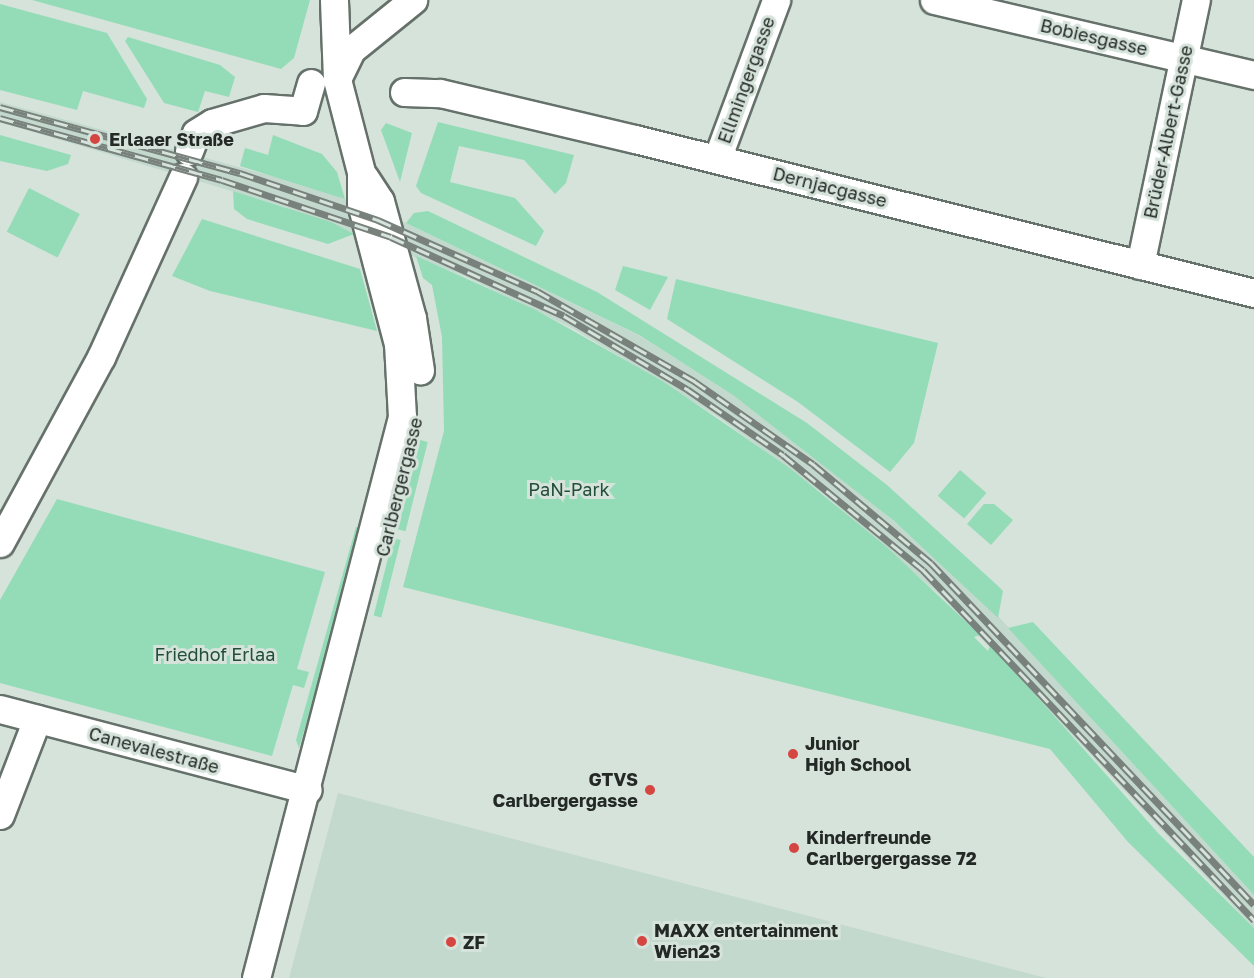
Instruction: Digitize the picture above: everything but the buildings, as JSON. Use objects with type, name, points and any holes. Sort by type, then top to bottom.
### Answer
[{"type":"street","name":"Carlbergergasse","points":[[256,978],[312,778],[314,748],[402,417],[398,344],[361,203],[362,172],[337,79],[334,0]]},
{"type":"street","points":[[337,79],[351,50],[413,0]]},
{"type":"street","name":"Ellmingergasse","points":[[717,159],[776,0]]},
{"type":"street","name":"Bobiesgasse","points":[[934,0],[1254,75]]},
{"type":"street","name":"Brüder-Albert-Gasse","points":[[1140,265],[1196,0]]},
{"type":"street","points":[[303,111],[310,83]]},
{"type":"street","name":"Dernjacgasse","points":[[404,92],[440,93],[717,159],[1254,293]]},
{"type":"street","points":[[189,151],[196,133],[212,123],[264,108],[303,111],[346,110]]},
{"type":"street","points":[[0,543],[161,234],[183,177]]},
{"type":"street","name":"Canevalestraße","points":[[0,709],[312,778]]},
{"type":"street","points":[[0,814],[37,718]]},
{"type":"shaded area","points":[[0,102],[316,188],[406,223],[638,335],[731,393],[873,503],[986,603],[1254,895],[1254,928],[942,597],[822,493],[718,417],[574,329],[466,277],[285,207],[0,122]]},
{"type":"shaded area","points":[[338,793],[1046,978],[289,978]]},
{"type":"green space","points":[[32,0],[310,0],[294,58],[281,69]]},
{"type":"green space","points":[[0,4],[107,33],[147,99],[144,108],[83,91],[77,110],[0,90]]},
{"type":"green space","points":[[128,37],[220,65],[235,77],[229,97],[205,91],[198,112],[164,103],[125,41]]},
{"type":"green space","points":[[438,122],[574,155],[566,183],[555,194],[524,160],[459,146],[450,182],[515,198],[544,231],[536,246],[421,193],[416,186]]},
{"type":"green space","points":[[386,123],[412,133],[400,182],[381,130]]},
{"type":"green space","points":[[0,135],[71,155],[68,164],[47,171],[0,161]]},
{"type":"green space","points":[[273,135],[322,154],[337,172],[345,199],[240,166],[245,148],[268,155]]},
{"type":"green space","points":[[29,188],[80,214],[58,258],[7,232]]},
{"type":"green space","points":[[233,191],[331,222],[354,234],[328,244],[247,219],[234,209]]},
{"type":"green space","points":[[428,211],[597,292],[807,423],[887,485],[1003,591],[998,618],[893,520],[733,395],[639,335],[406,223],[414,213]]},
{"type":"green space","points":[[202,219],[360,269],[377,331],[210,291],[172,276]]},
{"type":"green space","name":"PaN-Park","points":[[416,256],[536,310],[664,382],[791,469],[888,548],[980,635],[974,637],[988,651],[990,645],[1001,656],[1158,833],[1254,928],[1254,966],[1128,842],[1050,749],[403,587],[444,431],[442,337],[432,285],[423,278]]},
{"type":"green space","points":[[623,266],[668,277],[650,310],[615,290]]},
{"type":"green space","points":[[676,279],[938,343],[914,443],[890,472],[798,402],[667,319]]},
{"type":"green space","points":[[420,440],[428,442],[406,531],[398,529]]},
{"type":"green space","points":[[960,470],[986,493],[964,519],[938,496]]},
{"type":"green space","name":"Friedhof Erlaa","points":[[57,499],[325,572],[297,669],[309,672],[304,688],[293,685],[272,756],[0,683],[0,600]]},
{"type":"green space","points":[[984,504],[994,504],[1013,520],[991,545],[967,524]]},
{"type":"green space","points":[[356,527],[364,529],[299,748],[296,740]]},
{"type":"green space","points":[[393,538],[401,540],[381,618],[374,616]]},
{"type":"green space","points":[[1033,622],[1254,857],[1254,895],[1008,628]]},
{"type":"railway","points":[[0,107],[240,173],[378,220],[537,291],[694,381],[813,464],[931,563],[1254,904]]},
{"type":"railway","points":[[0,118],[222,180],[391,237],[564,316],[687,389],[783,455],[923,570],[1254,920]]},
{"type":"place","name":"Erlaaer Straße","points":[[95,139]]},
{"type":"place","name":"Junior High School","points":[[793,754]]},
{"type":"place","name":"GTVS Carlbergergasse","points":[[650,790]]},
{"type":"place","name":"Kinderfreunde Carlbergergasse 72","points":[[794,848]]},
{"type":"place","name":"MAXX entertainment Wien23","points":[[642,941]]},
{"type":"place","name":"ZF","points":[[451,942]]}]
